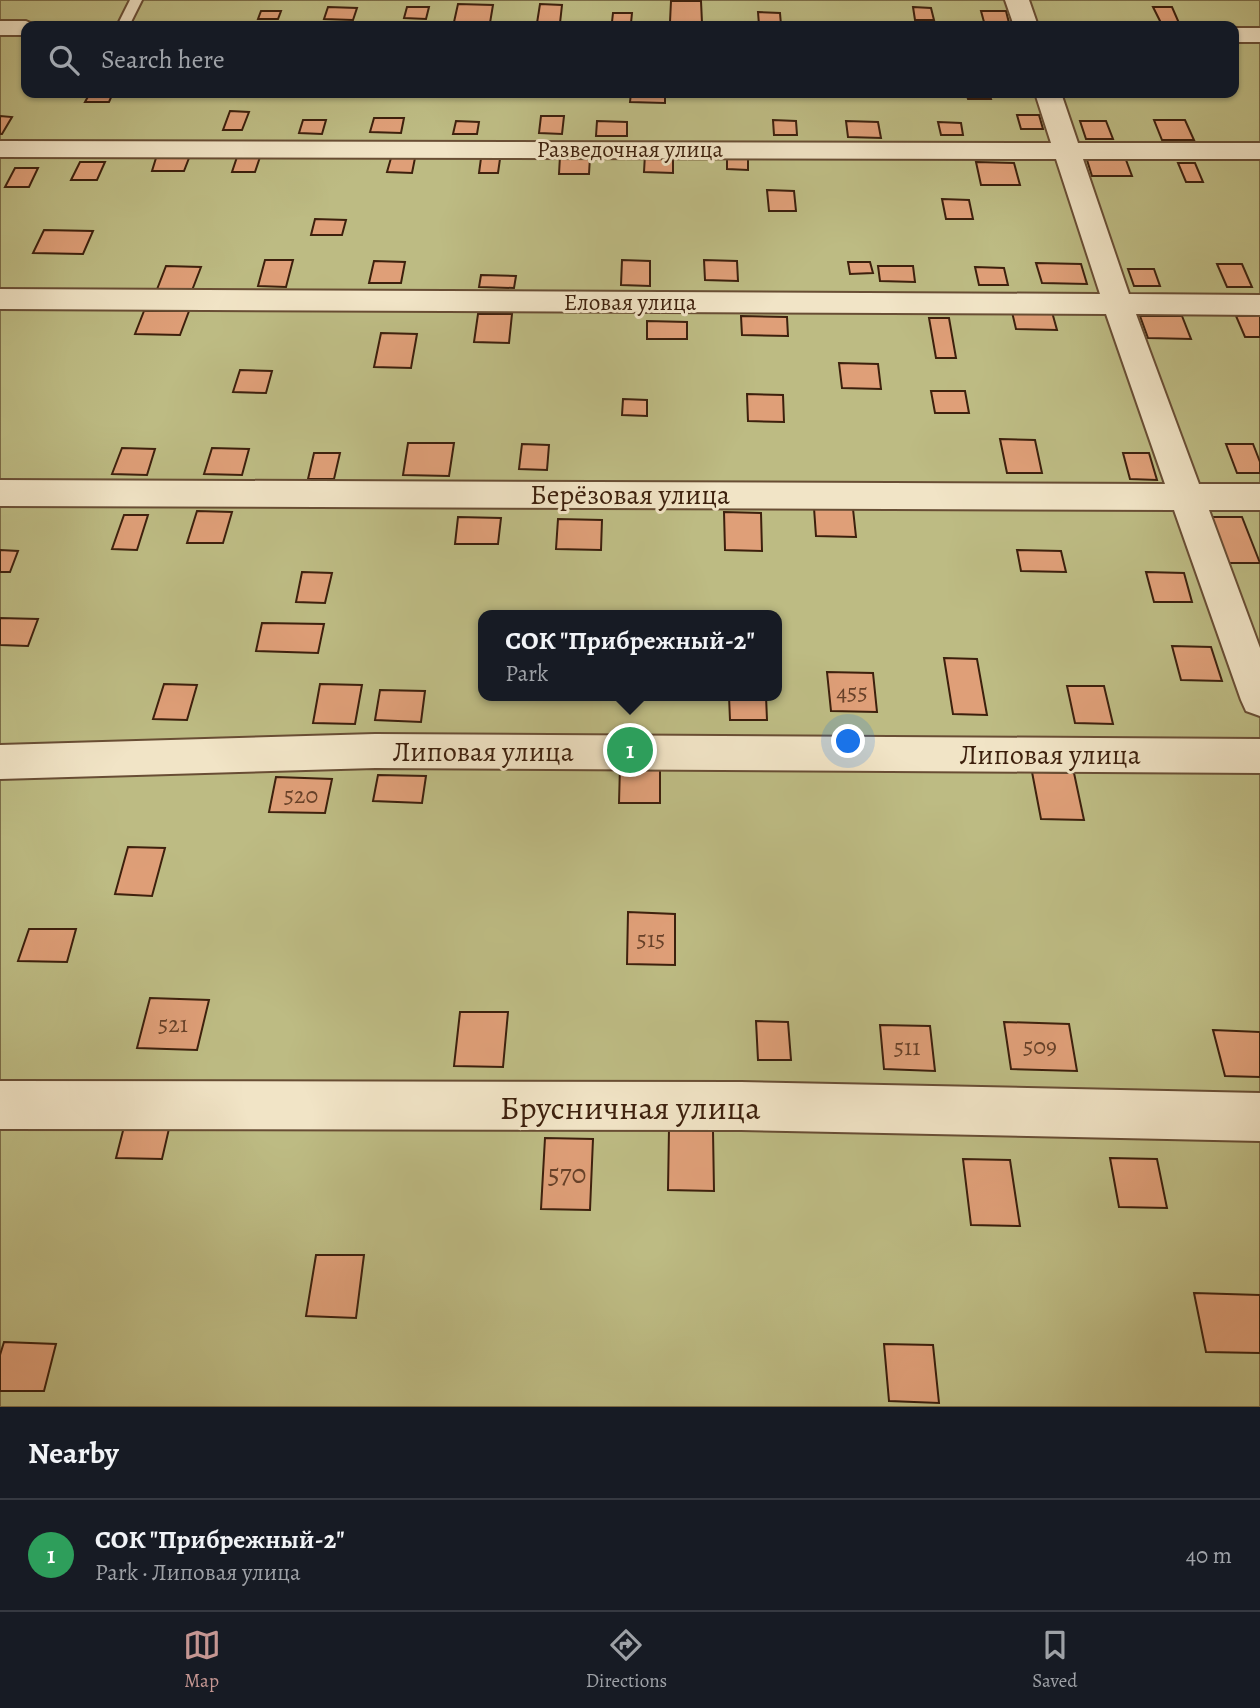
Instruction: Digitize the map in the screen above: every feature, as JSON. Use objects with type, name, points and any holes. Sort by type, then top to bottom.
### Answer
[{"type":"street","points":[[1017,0],[1024,21]]},
{"type":"street","points":[[0,28],[21,28]]},
{"type":"street","points":[[1239,35],[1260,35]]},
{"type":"street","points":[[1050,98],[1118,304],[1260,699]]},
{"type":"street","name":"Разведочная улица","points":[[0,149],[1260,151]]},
{"type":"street","name":"Еловая улица","points":[[0,299],[1260,305]]},
{"type":"street","name":"Берёзовая улица","points":[[0,493],[1260,497]]},
{"type":"street","name":"Липовая улица","points":[[0,762],[374,751],[1260,756]]},
{"type":"street","name":"Брусничная улица","points":[[0,1105],[727,1106],[1260,1116]]},
{"type":"lane","points":[[126,21],[136,0]]},
{"type":"shaded area","points":[[0,0],[1260,0],[1260,1407],[0,1407]]},
{"type":"building","points":[[671,1],[701,1],[702,21],[670,21]]},
{"type":"building","points":[[458,4],[493,5],[490,21],[454,21]]},
{"type":"building","points":[[540,4],[562,5],[560,21],[537,21]]},
{"type":"building","points":[[328,7],[357,8],[353,20],[324,19]]},
{"type":"building","points":[[407,7],[429,7],[426,19],[404,18]]},
{"type":"building","points":[[913,7],[931,8],[934,20],[915,20]]},
{"type":"building","points":[[1153,7],[1172,7],[1178,21],[1160,21]]},
{"type":"building","points":[[261,11],[281,11],[278,19],[258,19]]},
{"type":"building","points":[[981,11],[1006,11],[1008,21],[984,21]]},
{"type":"building","points":[[758,12],[780,13],[781,21],[759,21]]},
{"type":"building","points":[[613,13],[632,13],[631,21],[612,21]]},
{"type":"building","points":[[87,98],[111,98],[109,102],[85,102]]},
{"type":"building","points":[[630,98],[665,98],[665,103],[630,102]]},
{"type":"building","points":[[230,111],[249,112],[242,130],[223,130]]},
{"type":"building","points":[[1017,115],[1039,115],[1043,129],[1021,129]]},
{"type":"building","points":[[0,116],[12,117],[2,134],[0,134]]},
{"type":"building","points":[[541,116],[564,116],[562,134],[539,133]]},
{"type":"building","points":[[374,118],[404,118],[401,133],[370,132]]},
{"type":"building","points":[[303,120],[326,120],[322,134],[299,133]]},
{"type":"building","points":[[773,120],[796,121],[797,135],[774,135]]},
{"type":"building","points":[[1154,120],[1185,120],[1194,140],[1162,140]]},
{"type":"building","points":[[456,121],[479,122],[477,134],[453,134]]},
{"type":"building","points":[[597,121],[627,122],[627,136],[596,136]]},
{"type":"building","points":[[846,121],[878,122],[881,138],[848,137]]},
{"type":"building","points":[[1080,121],[1106,121],[1113,139],[1086,139]]},
{"type":"building","points":[[938,122],[961,123],[963,135],[941,135]]},
{"type":"building","points":[[727,153],[748,154],[748,170],[727,169]]},
{"type":"building","points":[[238,154],[261,154],[255,172],[232,172]]},
{"type":"building","points":[[645,154],[673,154],[673,173],[644,172]]},
{"type":"building","points":[[560,156],[590,157],[589,174],[559,174]]},
{"type":"building","points":[[156,158],[189,158],[184,171],[152,171]]},
{"type":"building","points":[[391,158],[415,158],[412,173],[387,172]]},
{"type":"building","points":[[481,158],[500,159],[498,173],[479,173]]},
{"type":"building","points":[[1087,160],[1126,160],[1132,176],[1092,176]]},
{"type":"building","points":[[80,162],[105,162],[97,180],[71,180]]},
{"type":"building","points":[[976,162],[1014,163],[1020,185],[981,185]]},
{"type":"building","points":[[1178,163],[1195,163],[1203,182],[1186,182]]},
{"type":"building","points":[[15,168],[38,168],[29,187],[5,187]]},
{"type":"building","points":[[767,190],[794,191],[796,211],[769,211]]},
{"type":"building","points":[[942,199],[969,200],[973,219],[946,219]]},
{"type":"building","points":[[315,219],[346,220],[342,235],[311,235]]},
{"type":"building","points":[[44,230],[93,231],[83,254],[33,253]]},
{"type":"building","points":[[265,260],[293,260],[286,287],[258,286]]},
{"type":"building","points":[[622,260],[650,261],[650,286],[621,285]]},
{"type":"building","points":[[704,260],[737,261],[738,281],[705,280]]},
{"type":"building","points":[[374,261],[405,262],[401,283],[369,283]]},
{"type":"building","points":[[848,262],[870,262],[873,273],[850,274]]},
{"type":"building","points":[[1036,263],[1081,264],[1087,284],[1042,283]]},
{"type":"building","points":[[1217,264],[1242,264],[1252,287],[1227,287]]},
{"type":"building","points":[[166,266],[201,267],[191,293],[156,292]]},
{"type":"building","points":[[878,266],[913,266],[915,282],[880,281]]},
{"type":"building","points":[[975,267],[1004,268],[1008,285],[979,285]]},
{"type":"building","points":[[1128,269],[1154,269],[1160,286],[1134,286]]},
{"type":"building","points":[[481,275],[516,276],[514,288],[479,287]]},
{"type":"building","points":[[144,311],[189,311],[180,335],[135,334]]},
{"type":"building","points":[[1012,312],[1052,312],[1057,330],[1016,329]]},
{"type":"building","points":[[478,314],[512,314],[509,343],[474,342]]},
{"type":"building","points":[[741,316],[787,317],[788,336],[742,335]]},
{"type":"building","points":[[1140,316],[1182,316],[1191,339],[1148,338]]},
{"type":"building","points":[[1236,316],[1260,316],[1260,337],[1245,337]]},
{"type":"building","points":[[929,318],[949,318],[956,358],[936,358]]},
{"type":"building","points":[[647,321],[687,322],[687,339],[647,339]]},
{"type":"building","points":[[381,333],[417,334],[411,368],[374,367]]},
{"type":"building","points":[[839,363],[878,364],[881,389],[842,388]]},
{"type":"building","points":[[240,370],[272,371],[266,393],[233,392]]},
{"type":"building","points":[[931,391],[965,391],[969,413],[935,413]]},
{"type":"building","points":[[747,394],[783,395],[784,422],[748,421]]},
{"type":"building","points":[[623,399],[647,400],[647,416],[622,415]]},
{"type":"building","points":[[1000,439],[1035,440],[1042,473],[1007,473]]},
{"type":"building","points":[[408,443],[454,443],[449,476],[403,475]]},
{"type":"building","points":[[522,444],[549,445],[547,470],[519,469]]},
{"type":"building","points":[[1226,444],[1253,444],[1260,462],[1260,473],[1237,473]]},
{"type":"building","points":[[122,448],[155,449],[147,475],[112,474]]},
{"type":"building","points":[[212,448],[249,449],[242,475],[204,474]]},
{"type":"building","points":[[314,453],[340,453],[334,479],[308,479]]},
{"type":"building","points":[[1123,453],[1149,453],[1157,480],[1130,479]]},
{"type":"building","points":[[814,508],[853,509],[856,537],[816,536]]},
{"type":"building","points":[[197,511],[232,512],[223,543],[187,543]]},
{"type":"building","points":[[724,512],[761,513],[762,551],[725,550]]},
{"type":"building","points":[[124,515],[148,515],[137,550],[112,549]]},
{"type":"building","points":[[458,517],[501,518],[498,544],[455,544]]},
{"type":"building","points":[[1211,517],[1242,517],[1260,563],[1227,563]]},
{"type":"building","points":[[558,519],[602,520],[601,550],[556,549]]},
{"type":"building","points":[[0,550],[18,551],[10,572],[0,572]]},
{"type":"building","points":[[1017,550],[1061,551],[1066,572],[1021,571]]},
{"type":"building","points":[[302,572],[332,573],[325,603],[296,602]]},
{"type":"building","points":[[1146,572],[1184,573],[1192,602],[1154,602]]},
{"type":"building","points":[[0,618],[38,619],[28,646],[0,645]]},
{"type":"building","points":[[262,623],[324,624],[318,653],[256,651]]},
{"type":"building","points":[[1172,646],[1211,647],[1222,681],[1181,680]]},
{"type":"building","points":[[944,658],[977,659],[987,715],[953,714]]},
{"type":"building","points":[[827,672],[873,673],[877,712],[831,711]]},
{"type":"building","points":[[164,684],[197,685],[187,720],[153,719]]},
{"type":"building","points":[[320,684],[362,685],[355,724],[313,723]]},
{"type":"building","points":[[1067,686],[1104,686],[1113,724],[1075,723]]},
{"type":"building","points":[[380,690],[425,691],[421,722],[375,720]]},
{"type":"building","points":[[729,701],[766,701],[767,720],[730,720]]},
{"type":"building","points":[[620,766],[660,767],[660,803],[619,803]]},
{"type":"building","points":[[1032,772],[1074,773],[1084,820],[1041,819]]},
{"type":"building","points":[[378,775],[426,776],[422,803],[373,801]]},
{"type":"building","points":[[276,777],[332,779],[325,813],[269,812]]},
{"type":"building","points":[[128,847],[165,848],[152,896],[115,894]]},
{"type":"building","points":[[628,912],[675,914],[675,965],[627,964]]},
{"type":"building","points":[[29,929],[76,929],[67,962],[18,961]]},
{"type":"building","points":[[150,998],[209,1000],[197,1050],[137,1048]]},
{"type":"building","points":[[460,1012],[508,1012],[503,1067],[454,1066]]},
{"type":"building","points":[[756,1021],[788,1022],[791,1060],[758,1060]]},
{"type":"building","points":[[1004,1022],[1069,1024],[1077,1071],[1011,1069]]},
{"type":"building","points":[[880,1025],[930,1026],[935,1071],[884,1069]]},
{"type":"building","points":[[1213,1030],[1260,1032],[1260,1077],[1225,1076]]},
{"type":"building","points":[[126,1119],[171,1120],[162,1159],[116,1158]]},
{"type":"building","points":[[669,1129],[713,1131],[714,1191],[668,1190]]},
{"type":"building","points":[[545,1138],[593,1139],[590,1210],[541,1209]]},
{"type":"building","points":[[1110,1158],[1157,1159],[1167,1208],[1119,1207]]},
{"type":"building","points":[[963,1159],[1010,1160],[1020,1226],[971,1225]]},
{"type":"building","points":[[316,1255],[364,1255],[356,1318],[306,1316]]},
{"type":"building","points":[[1194,1293],[1260,1295],[1260,1353],[1206,1352]]},
{"type":"building","points":[[4,1342],[56,1344],[44,1391],[0,1391],[0,1355]]},
{"type":"building","points":[[884,1344],[933,1345],[939,1403],[889,1401]]},
{"type":"place","name":"СОК \"Прибрежный-2\"","points":[[630,750]]}]
